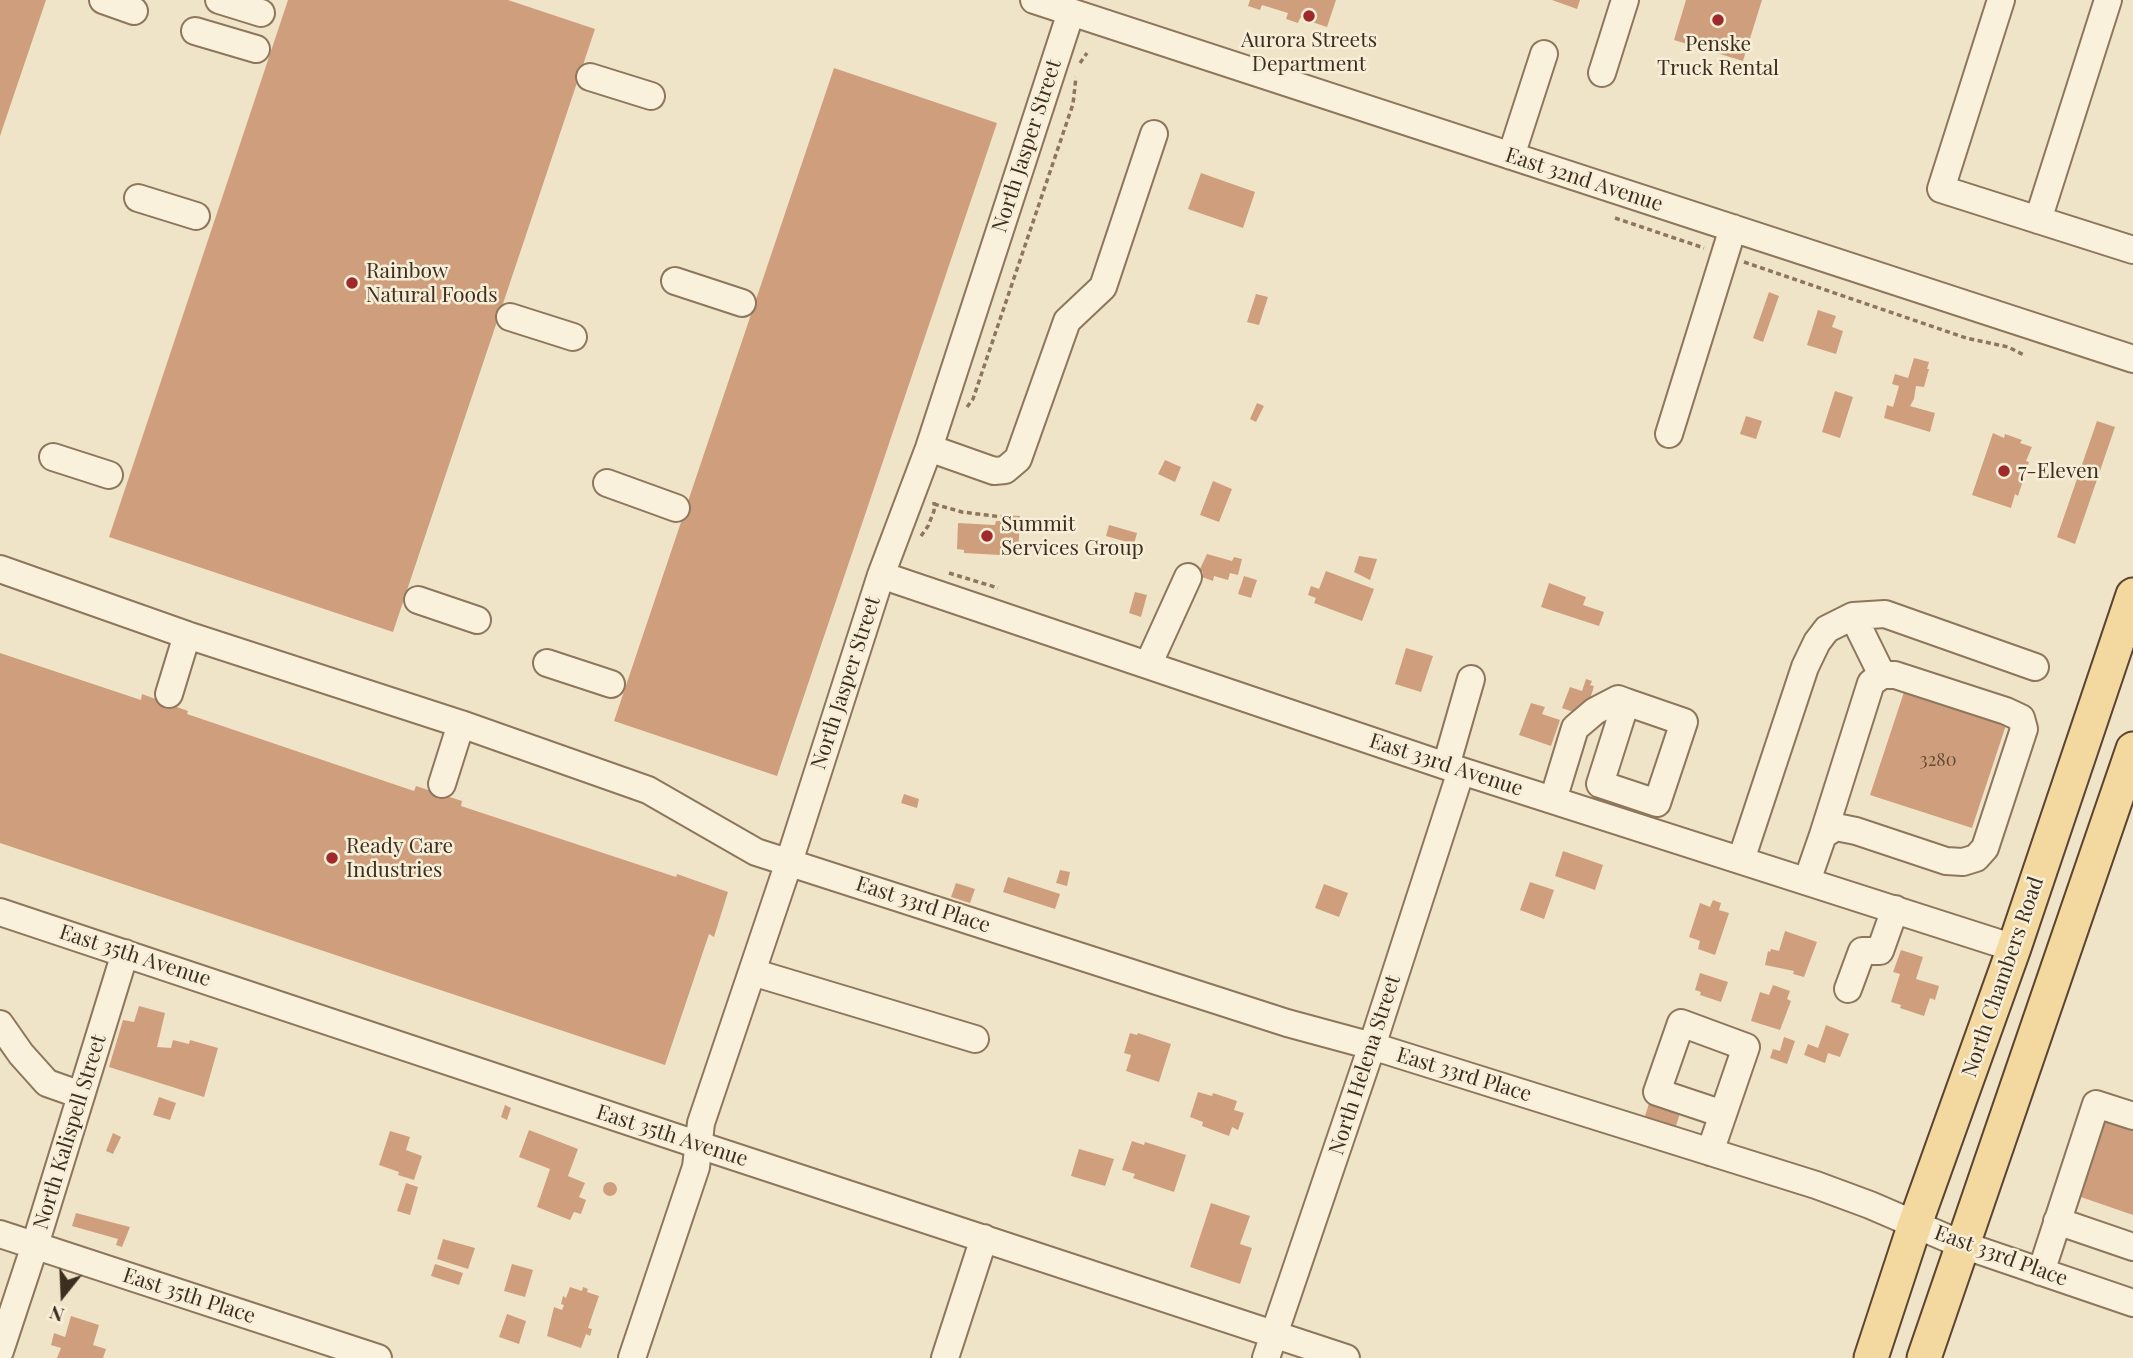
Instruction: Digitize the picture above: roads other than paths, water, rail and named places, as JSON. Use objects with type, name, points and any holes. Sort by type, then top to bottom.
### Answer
[{"type":"main road","name":"North Chambers Road","points":[[1871,1358],[2133,595]]},
{"type":"main road","points":[[1924,1358],[2133,749]]},
{"type":"street","points":[[103,0],[134,10]]},
{"type":"street","points":[[219,0],[261,13]]},
{"type":"street","name":"East 32nd Avenue","points":[[1034,0],[2133,359]]},
{"type":"street","points":[[1602,73],[1625,0]]},
{"type":"street","points":[[2001,0],[1941,189],[2133,250]]},
{"type":"street","points":[[2038,220],[2108,0]]},
{"type":"street","name":"North Jasper Street","points":[[632,1358],[696,1167],[701,1123],[789,862],[881,575],[929,447],[1071,12]]},
{"type":"street","points":[[195,31],[256,49]]},
{"type":"street","points":[[1511,156],[1544,54]]},
{"type":"street","points":[[590,77],[651,96]]},
{"type":"street","points":[[929,447],[995,471],[1005,470],[1018,459],[1068,321],[1103,287],[1154,134]]},
{"type":"street","points":[[138,198],[196,216]]},
{"type":"street","points":[[1669,434],[1733,228]]},
{"type":"street","points":[[675,281],[742,303]]},
{"type":"street","points":[[510,317],[573,337]]},
{"type":"street","points":[[53,457],[109,475]]},
{"type":"street","points":[[607,483],[676,508]]},
{"type":"street","name":"East 33rd Place","points":[[0,569],[187,635],[461,724],[648,790],[756,852],[1286,1023],[1372,1046],[1816,1185],[1963,1245],[2133,1304]]},
{"type":"street","name":"East 33rd Avenue","points":[[881,575],[1453,768],[2014,948]]},
{"type":"street","points":[[1148,665],[1188,577]]},
{"type":"street","points":[[418,600],[477,621]]},
{"type":"street","points":[[1741,860],[1805,667],[1817,642],[1827,629],[1853,617],[1885,614],[2035,667]]},
{"type":"street","points":[[1853,617],[1882,675]]},
{"type":"street","points":[[169,694],[187,635]]},
{"type":"street","points":[[547,663],[611,684]]},
{"type":"street","points":[[1807,881],[1871,683],[1882,675],[1895,675],[2021,718],[2024,729],[1985,848],[1976,858],[1963,862],[1946,861],[1836,827],[1822,835]]},
{"type":"street","name":"North Helena Street","points":[[1270,1346],[1372,1046],[1453,768],[1471,679]]},
{"type":"street","points":[[1553,800],[1575,728],[1595,711],[1618,699],[1626,702]]},
{"type":"street","points":[[442,784],[461,724]]},
{"type":"street","points":[[1848,989],[1862,951],[1880,951],[1895,909]]},
{"type":"street","name":"East 35th Avenue","points":[[0,912],[984,1238],[1270,1346],[1346,1358]]},
{"type":"street","name":"North Kalispell Street","points":[[0,1351],[125,953]]},
{"type":"street","points":[[752,972],[975,1039]]},
{"type":"street","points":[[0,1024],[21,1054],[47,1083],[81,1095]]},
{"type":"street","points":[[2041,1272],[2096,1104],[2133,1116]]},
{"type":"street","points":[[1710,1152],[1723,1114]]},
{"type":"street","points":[[2057,1221],[2133,1247]]},
{"type":"street","name":"East 35th Place","points":[[0,1234],[378,1358]]},
{"type":"street","points":[[946,1358],[984,1238]]},
{"type":"place","name":"Aurora Streets Department","points":[[1309,16]]},
{"type":"place","name":"Penske Truck Rental","points":[[1718,20]]},
{"type":"place","name":"Rainbow Natural Foods","points":[[352,283]]},
{"type":"place","name":"7-Eleven","points":[[2004,471]]},
{"type":"place","name":"Summit Services Group","points":[[987,536]]},
{"type":"place","name":"Ready Care Industries","points":[[332,858]]}]
